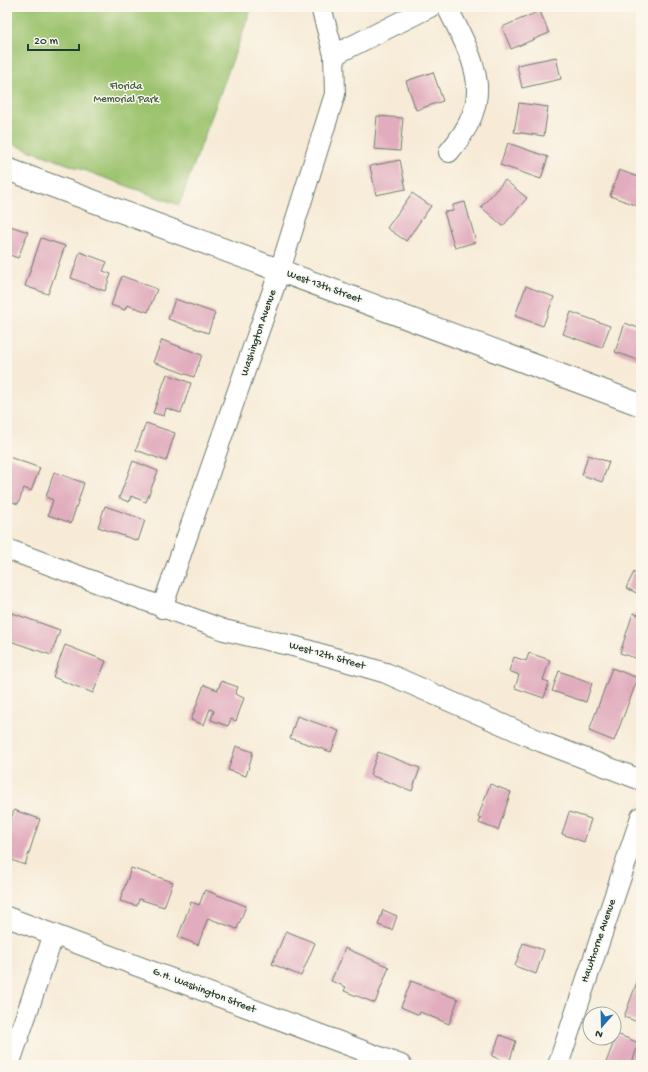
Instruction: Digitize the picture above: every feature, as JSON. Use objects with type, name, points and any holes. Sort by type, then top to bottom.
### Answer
[{"type":"street","name":"Washington Avenue","points":[[162,608],[280,270],[335,94],[334,55],[321,7]]},
{"type":"street","points":[[334,55],[430,7]]},
{"type":"street","points":[[447,7],[472,57],[477,79],[477,94],[472,118],[464,134],[449,152]]},
{"type":"street","name":"West 13th Street","points":[[7,170],[641,405]]},
{"type":"street","name":"West 12th Street","points":[[7,549],[224,630],[297,647],[386,673],[542,742],[641,780]]},
{"type":"street","name":"Hawthorne Avenue","points":[[558,1065],[641,817]]},
{"type":"street","name":"G.H. Washington Street","points":[[7,917],[401,1065]]},
{"type":"street","points":[[9,1065],[54,934]]},
{"type":"green space","name":"Florida Memorial Park","points":[[7,7],[252,7],[179,205],[7,142]]},
{"type":"building","points":[[540,11],[549,33],[511,49],[502,27]]},
{"type":"building","points":[[556,57],[561,79],[522,88],[517,65]]},
{"type":"building","points":[[433,72],[443,101],[416,110],[406,81]]},
{"type":"building","points":[[519,103],[548,107],[544,136],[514,132]]},
{"type":"building","points":[[377,116],[403,118],[400,151],[374,149]]},
{"type":"building","points":[[508,143],[548,157],[541,179],[500,165]]},
{"type":"building","points":[[400,160],[406,189],[376,195],[370,166]]},
{"type":"building","points":[[619,170],[641,178],[641,207],[610,196]]},
{"type":"building","points":[[505,180],[527,198],[503,226],[481,207]]},
{"type":"building","points":[[412,193],[431,206],[406,241],[387,228]]},
{"type":"building","points":[[465,202],[476,242],[455,248],[444,212],[453,211],[453,205]]},
{"type":"building","points":[[7,225],[28,232],[18,258],[7,254]]},
{"type":"building","points":[[41,238],[65,246],[48,294],[25,286]]},
{"type":"building","points":[[80,252],[107,262],[103,271],[111,274],[105,291],[71,278]]},
{"type":"building","points":[[122,276],[157,289],[148,312],[127,305],[125,310],[111,305]]},
{"type":"building","points":[[526,286],[554,297],[543,326],[515,316]]},
{"type":"building","points":[[175,299],[215,313],[208,333],[168,319]]},
{"type":"building","points":[[571,312],[610,326],[602,348],[563,334]]},
{"type":"building","points":[[625,323],[641,329],[641,361],[615,352]]},
{"type":"building","points":[[162,340],[202,355],[194,377],[153,362]]},
{"type":"building","points":[[167,374],[191,383],[181,413],[166,408],[164,416],[153,413]]},
{"type":"building","points":[[146,423],[175,433],[166,461],[136,450]]},
{"type":"building","points":[[588,455],[609,462],[602,482],[582,475]]},
{"type":"building","points":[[9,457],[40,468],[31,491],[24,488],[18,504],[7,500],[7,463]]},
{"type":"building","points":[[133,461],[158,471],[146,502],[131,496],[129,502],[119,498]]},
{"type":"building","points":[[54,472],[84,483],[71,523],[48,515],[53,500],[46,497]]},
{"type":"building","points":[[105,506],[145,520],[138,541],[98,527]]},
{"type":"building","points":[[634,572],[641,575],[641,595],[626,588]]},
{"type":"building","points":[[12,613],[60,630],[51,655],[7,640],[7,627]]},
{"type":"building","points":[[633,613],[641,616],[641,660],[620,653]]},
{"type":"building","points":[[65,645],[106,661],[93,693],[53,677]]},
{"type":"building","points":[[529,653],[550,660],[543,680],[549,682],[544,698],[515,688],[519,675],[509,671],[514,657],[526,661]]},
{"type":"building","points":[[612,668],[638,678],[614,741],[589,731]]},
{"type":"building","points":[[559,671],[592,683],[586,702],[552,691]]},
{"type":"building","points":[[221,681],[238,687],[235,694],[244,698],[236,721],[231,719],[228,726],[211,720],[214,711],[210,709],[204,725],[191,720],[204,685],[218,690]]},
{"type":"building","points":[[297,716],[339,731],[331,752],[290,738]]},
{"type":"building","points":[[236,746],[253,752],[246,776],[228,770]]},
{"type":"building","points":[[378,752],[420,768],[412,791],[370,775]]},
{"type":"building","points":[[490,784],[511,792],[498,830],[479,823],[481,818],[478,817]]},
{"type":"building","points":[[14,810],[40,819],[25,865],[9,859],[11,854],[7,853],[7,830]]},
{"type":"building","points":[[569,812],[591,819],[584,842],[562,834]]},
{"type":"building","points":[[131,868],[173,882],[164,907],[139,899],[137,906],[120,901]]},
{"type":"building","points":[[205,890],[246,906],[237,929],[208,918],[198,945],[178,937],[191,902],[199,905]]},
{"type":"building","points":[[383,910],[397,916],[392,930],[378,925]]},
{"type":"building","points":[[286,931],[315,943],[301,976],[272,964]]},
{"type":"building","points":[[523,943],[544,950],[536,974],[515,966]]},
{"type":"building","points":[[345,948],[389,967],[375,1003],[344,991],[346,987],[331,981]]},
{"type":"building","points":[[640,974],[641,975],[641,1023],[624,1017]]},
{"type":"building","points":[[411,981],[458,999],[449,1024],[420,1012],[419,1015],[401,1007]]},
{"type":"building","points":[[500,1035],[516,1041],[509,1063],[492,1056]]},
{"type":"building","points":[[622,1036],[639,1043],[631,1065],[605,1065],[612,1046],[622,1046]]}]
